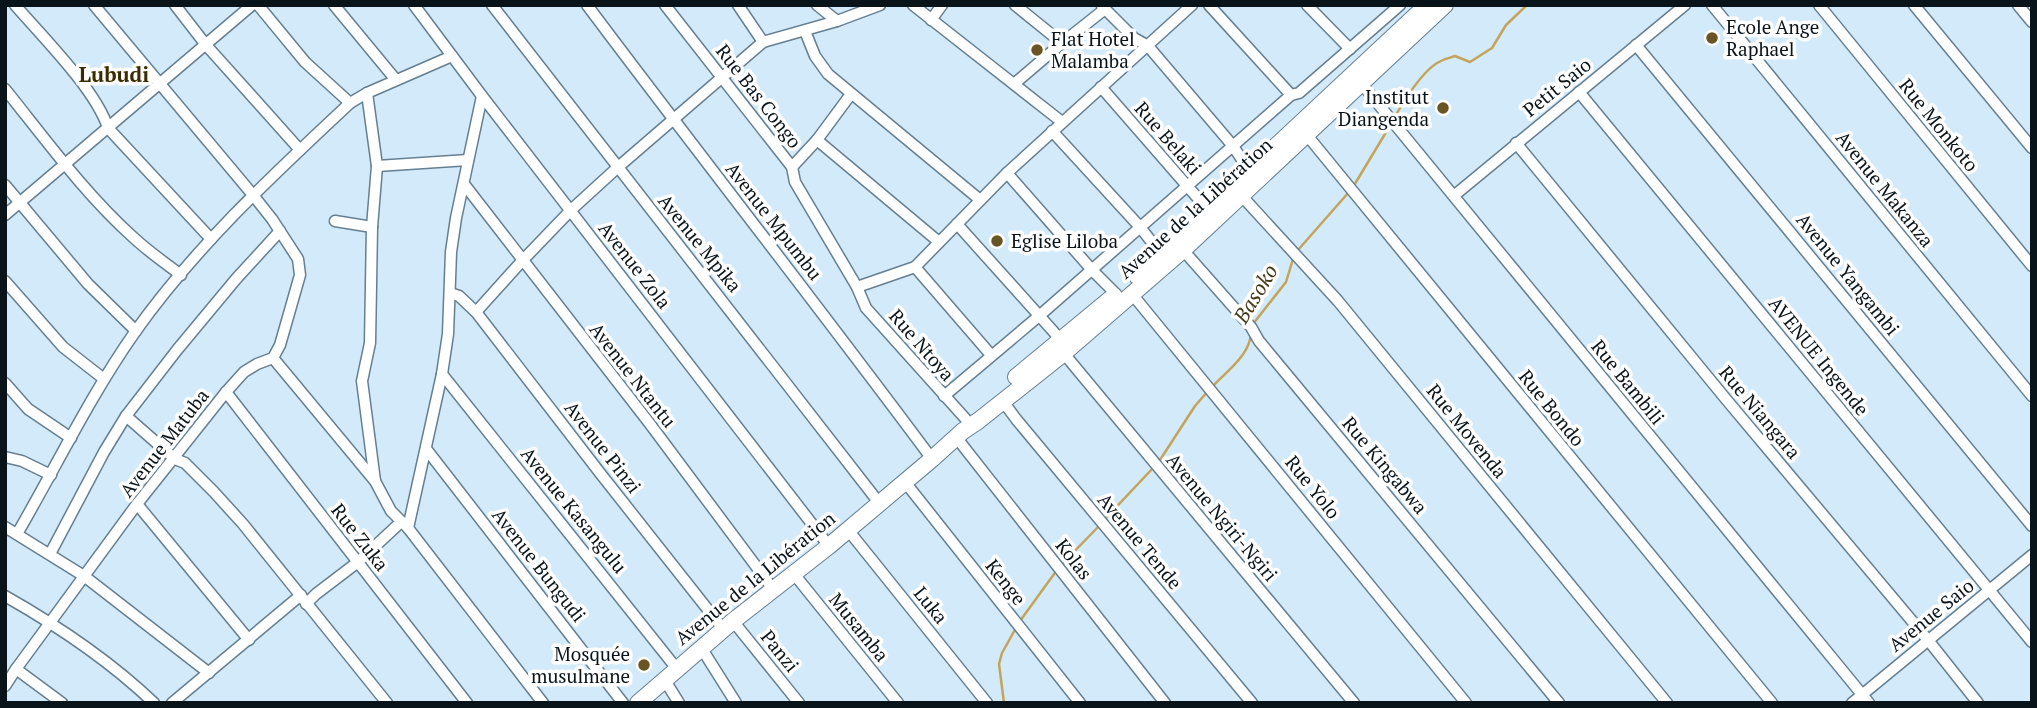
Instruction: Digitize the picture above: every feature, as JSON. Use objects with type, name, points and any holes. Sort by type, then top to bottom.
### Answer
[{"type":"highway","name":"Avenue de la Libération","points":[[638,703],[773,589],[880,504],[964,429],[996,394],[1183,250],[1238,191],[1250,172],[1427,5]]},
{"type":"highway","name":"Avenue de la Libération","points":[[1124,294],[1161,254],[1209,211],[1238,191],[1306,134],[1445,5]]},
{"type":"highway","name":"Avenue de la Libération","points":[[964,429],[1002,400],[1060,346]]},
{"type":"street","points":[[15,5],[100,108],[108,128],[211,239]]},
{"type":"street","points":[[94,5],[253,195],[298,260],[300,275],[280,345],[273,358],[375,481],[391,511],[405,525],[543,703]]},
{"type":"street","points":[[174,5],[300,150]]},
{"type":"street","points":[[5,215],[252,5]]},
{"type":"street","points":[[258,5],[305,62],[350,103]]},
{"type":"street","points":[[334,5],[397,80]]},
{"type":"street","name":"Avenue Zola","points":[[414,5],[481,96],[829,546]]},
{"type":"street","name":"Avenue Mpika","points":[[492,5],[880,504]]},
{"type":"street","name":"Avenue Mpumbu","points":[[587,5],[932,459]]},
{"type":"street","name":"Rue Bas Congo","points":[[665,5],[792,167],[795,182],[857,287]]},
{"type":"street","points":[[738,5],[763,42]]},
{"type":"street","points":[[817,5],[837,22]]},
{"type":"street","points":[[476,312],[571,210],[763,42],[837,22],[880,5]]},
{"type":"street","points":[[913,5],[1062,122]]},
{"type":"street","points":[[931,20],[942,5]]},
{"type":"street","points":[[1015,5],[1062,43]]},
{"type":"street","points":[[1174,5],[1181,15]]},
{"type":"street","points":[[857,287],[915,267],[979,199],[1192,5]]},
{"type":"street","points":[[1209,5],[1291,96]]},
{"type":"street","points":[[1307,5],[1350,49]]},
{"type":"street","points":[[944,396],[1400,5]]},
{"type":"street","name":"Petit Saio","points":[[1452,194],[1456,194],[1685,5]]},
{"type":"street","name":"Avenue Makanza","points":[[1712,5],[2032,396]]},
{"type":"street","name":"Rue Monkoto","points":[[1819,5],[2032,267]]},
{"type":"street","points":[[1914,5],[2032,149]]},
{"type":"street","points":[[2018,5],[2032,22]]},
{"type":"street","points":[[1014,85],[1103,7],[1134,38],[1148,46],[1233,146],[1250,172]]},
{"type":"street","points":[[806,31],[815,56],[828,74],[979,199]]},
{"type":"street","name":"Avenue Yangambi","points":[[1636,45],[2032,526]]},
{"type":"street","points":[[17,534],[104,379],[136,331],[211,239],[350,103],[452,56]]},
{"type":"street","name":"Rue Bambili","points":[[1361,83],[1865,699]]},
{"type":"street","name":"Rue Belaki","points":[[1101,88],[1209,211]]},
{"type":"street","points":[[5,89],[103,207],[134,238],[181,275]]},
{"type":"street","name":"AVENUE Ingende","points":[[1579,92],[2032,642]]},
{"type":"street","points":[[367,93],[377,166],[372,227],[370,343],[362,381],[375,481]]},
{"type":"street","points":[[792,167],[817,140],[850,94]]},
{"type":"street","points":[[172,703],[248,640],[303,599],[316,594],[405,525],[426,450],[442,374],[448,334],[451,252],[481,96]]},
{"type":"street","points":[[1052,131],[1161,254]]},
{"type":"street","name":"Rue Bondo","points":[[1306,134],[1772,703]]},
{"type":"street","points":[[817,140],[939,242]]},
{"type":"street","name":"Rue Niangara","points":[[1516,143],[1978,703]]},
{"type":"street","points":[[377,166],[468,160]]},
{"type":"street","name":"Rue Yolo","points":[[1007,173],[1092,270],[1124,294],[1466,703]]},
{"type":"street","name":"Avenue Ntantu","points":[[464,184],[650,424],[773,589]]},
{"type":"street","points":[[5,185],[88,284],[136,331]]},
{"type":"street","name":"Rue Movenda","points":[[1238,191],[1338,301],[1667,703]]},
{"type":"street","points":[[335,221],[372,227]]},
{"type":"street","name":"Avenue Ngiri-Ngiri","points":[[957,224],[1039,316],[1146,453],[1354,703]]},
{"type":"street","points":[[50,554],[126,416],[236,279],[280,231]]},
{"type":"street","name":"Rue Kingabwa","points":[[1183,250],[1251,327],[1259,341],[1559,703]]},
{"type":"street","points":[[915,267],[991,355]]},
{"type":"street","points":[[5,281],[63,347],[104,379]]},
{"type":"street","name":"Rue Ntoya","points":[[857,287],[866,308],[944,396],[964,429]]},
{"type":"street","name":"Avenue Pinzi","points":[[450,292],[459,296],[476,312],[600,473],[729,626]]},
{"type":"street","name":"Avenue Matuba","points":[[5,686],[137,504],[226,392],[244,372],[273,358]]},
{"type":"street","name":"Avenue Kasangulu","points":[[442,374],[677,668]]},
{"type":"street","points":[[5,383],[28,409],[71,438]]},
{"type":"street","name":"Rue Zuka","points":[[226,392],[467,703]]},
{"type":"street","name":"Avenue Tende","points":[[1002,400],[1252,703]]},
{"type":"street","points":[[126,416],[175,459],[186,463],[215,492],[387,703]]},
{"type":"street","name":"Kolas","points":[[964,429],[1053,561],[1165,703]]},
{"type":"street","name":"Avenue Bungudi","points":[[426,450],[623,703]]},
{"type":"street","points":[[5,457],[22,461],[51,475]]},
{"type":"street","name":"Kenge","points":[[905,482],[1080,703]]},
{"type":"street","points":[[137,504],[248,640]]},
{"type":"street","points":[[5,527],[84,576],[209,673]]},
{"type":"street","name":"Luka","points":[[848,530],[987,703]]},
{"type":"street","name":"Avenue Saio","points":[[1852,703],[1865,699],[1928,640],[2032,555]]},
{"type":"street","name":"Musamba","points":[[794,574],[898,703]]},
{"type":"street","points":[[5,596],[50,623],[118,672],[154,703]]},
{"type":"street","name":"Panzi","points":[[729,626],[799,703]]},
{"type":"street","points":[[702,649],[736,703]]},
{"type":"street","points":[[16,668],[62,703]]},
{"type":"street","points":[[664,679],[679,703]]},
{"type":"waterway","name":"Basoko","points":[[1394,118],[1414,87],[1433,66],[1455,56],[1470,62],[1492,48],[1506,25],[1527,5]]},
{"type":"waterway","name":"Basoko","points":[[1353,187],[1391,124]]},
{"type":"waterway","name":"Basoko","points":[[1298,250],[1349,192]]},
{"type":"waterway","name":"Basoko","points":[[1253,324],[1286,282],[1293,259]]},
{"type":"waterway","name":"Basoko","points":[[1213,386],[1242,355],[1250,341],[1251,333]]},
{"type":"waterway","name":"Basoko","points":[[1158,463],[1195,406],[1208,391]]},
{"type":"waterway","name":"Basoko","points":[[1105,519],[1153,468]]},
{"type":"waterway","name":"Basoko","points":[[1062,564],[1101,524]]},
{"type":"waterway","name":"Basoko","points":[[1020,621],[1057,570]]},
{"type":"waterway","name":"Basoko","points":[[1004,703],[999,664],[1017,626]]},
{"type":"place","name":"Ecole Ange Raphael","points":[[1712,38]]},
{"type":"place","name":"Flat Hotel Malamba","points":[[1037,50]]},
{"type":"place","name":"Institut Diangenda","points":[[1443,108]]},
{"type":"place","name":"Eglise Liloba","points":[[997,241]]},
{"type":"place","name":"Mosquée musulmane","points":[[644,665]]},
{"type":"district","name":"Lubudi","points":[[114,75]]}]
